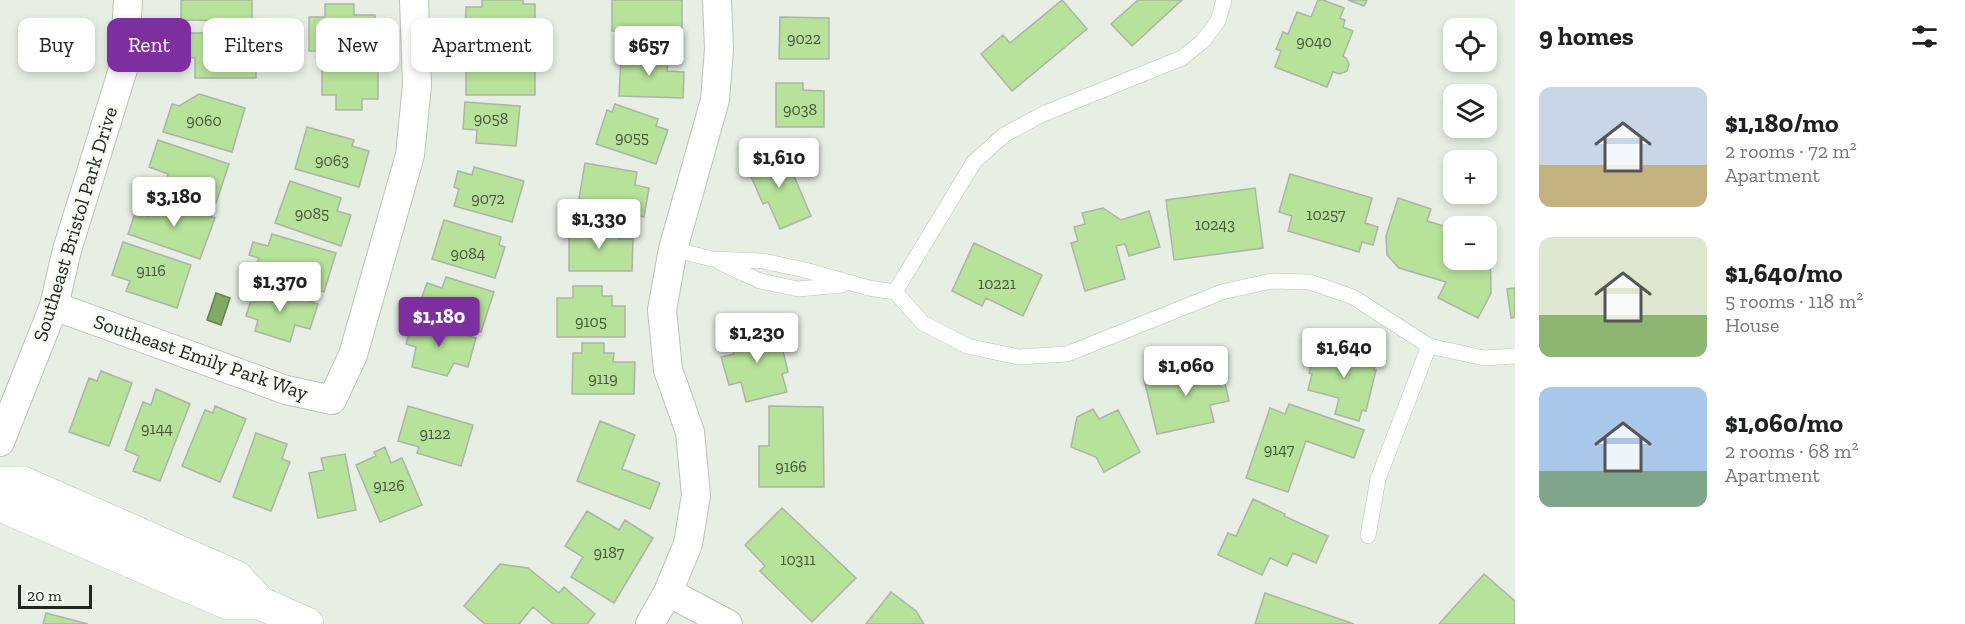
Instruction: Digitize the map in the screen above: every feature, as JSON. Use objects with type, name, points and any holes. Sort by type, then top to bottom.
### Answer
[{"type":"street","name":"Southeast Bristol Park Drive","points":[[0,442],[54,306],[67,250],[124,66],[128,0]]},
{"type":"street","name":"Southeast Emily Park Way","points":[[54,306],[286,390],[332,400],[353,355],[410,155],[417,85],[414,0]]},
{"type":"street","points":[[650,624],[668,592],[688,544],[696,495],[690,432],[668,370],[662,310],[673,249],[715,100],[719,49],[717,0]]},
{"type":"street","points":[[0,483],[23,483],[236,577],[260,603],[307,624]]},
{"type":"street","points":[[0,498],[10,509],[228,603],[260,603]]},
{"type":"street","points":[[668,592],[728,624]]},
{"type":"lane","points":[[896,292],[975,162],[1004,135],[1043,114],[1182,58],[1203,41],[1218,21],[1224,0]]},
{"type":"lane","points":[[673,249],[712,259],[760,280],[798,289],[850,284],[896,292],[923,323],[967,346],[1018,357],[1067,354],[1222,292],[1271,280],[1310,282],[1353,297],[1429,346],[1484,358],[1515,356]]},
{"type":"lane","points":[[1368,536],[1378,479],[1429,346]]},
{"type":"shaded area","points":[[216,293],[230,298],[221,325],[207,320]]},
{"type":"building","points":[[181,0],[252,0],[252,18],[203,18],[203,20],[181,18]]},
{"type":"building","points":[[482,0],[523,0],[523,4],[535,4],[535,18],[466,18],[466,7],[482,7]]},
{"type":"building","points":[[612,0],[682,0],[682,32],[612,31]]},
{"type":"building","points":[[1062,0],[1087,29],[1012,91],[981,54],[1003,35],[1010,43]]},
{"type":"building","points":[[1138,0],[1182,0],[1132,46],[1111,24]]},
{"type":"building","points":[[1318,0],[1344,8],[1340,18],[1345,20],[1343,27],[1353,31],[1343,56],[1349,64],[1347,71],[1340,74],[1333,72],[1327,87],[1275,67],[1281,51],[1276,49],[1283,32],[1288,34],[1297,12],[1311,17]]},
{"type":"building","points":[[1348,0],[1367,0],[1364,6]]},
{"type":"building","points":[[325,4],[354,4],[354,15],[375,15],[375,18],[316,18],[316,51],[309,51],[309,17],[325,17]]},
{"type":"building","points":[[780,17],[829,18],[829,59],[779,59]]},
{"type":"building","points":[[191,33],[203,33],[203,72],[256,72],[256,78],[195,78],[195,58],[191,58]]},
{"type":"building","points":[[637,48],[656,49],[656,56],[668,57],[667,71],[684,72],[683,98],[619,96],[621,57],[636,58]]},
{"type":"building","points":[[322,72],[378,72],[378,99],[362,99],[362,110],[336,110],[336,95],[322,95]]},
{"type":"building","points":[[466,72],[535,72],[535,95],[466,95]]},
{"type":"building","points":[[776,83],[803,83],[803,90],[824,91],[824,127],[776,127]]},
{"type":"building","points":[[199,94],[245,108],[232,152],[163,132],[172,104],[179,106]]},
{"type":"building","points":[[465,102],[520,106],[516,146],[476,143],[477,130],[463,129]]},
{"type":"building","points":[[615,104],[658,119],[656,126],[668,130],[656,164],[596,144],[607,110],[612,112]]},
{"type":"building","points":[[307,127],[354,140],[352,146],[369,151],[359,187],[295,169]]},
{"type":"building","points":[[158,140],[229,164],[216,203],[164,185],[168,174],[149,167]]},
{"type":"building","points":[[783,150],[811,216],[780,229],[768,202],[763,204],[746,165]]},
{"type":"building","points":[[585,163],[637,172],[635,185],[649,188],[644,217],[579,199]]},
{"type":"building","points":[[474,167],[524,181],[512,222],[454,206],[459,189],[454,187],[458,171],[472,175]]},
{"type":"building","points":[[1290,174],[1372,198],[1365,223],[1378,227],[1373,245],[1362,242],[1359,252],[1288,231],[1292,216],[1279,212]]},
{"type":"building","points":[[290,181],[341,198],[337,211],[351,215],[341,246],[275,223]]},
{"type":"building","points":[[1255,188],[1263,248],[1174,260],[1166,200]]},
{"type":"building","points":[[156,197],[215,218],[200,259],[128,234],[136,211],[149,216]]},
{"type":"building","points":[[1398,198],[1431,209],[1427,221],[1443,226],[1443,270],[1491,270],[1491,293],[1478,318],[1438,298],[1446,282],[1399,268],[1387,255],[1386,236]]},
{"type":"building","points":[[1103,208],[1121,220],[1149,211],[1160,247],[1129,256],[1125,244],[1116,246],[1125,279],[1085,291],[1071,243],[1078,241],[1074,227],[1085,224],[1082,213]]},
{"type":"building","points":[[444,220],[501,237],[499,245],[505,247],[495,278],[432,259]]},
{"type":"building","points":[[569,226],[618,226],[618,239],[633,239],[632,271],[569,271]]},
{"type":"building","points":[[272,234],[336,253],[324,292],[300,284],[299,288],[253,274],[259,258],[249,255],[253,242],[268,246]]},
{"type":"building","points":[[123,242],[191,265],[177,308],[126,291],[130,281],[112,275]]},
{"type":"building","points":[[974,243],[1042,275],[1023,316],[986,298],[982,306],[952,291]]},
{"type":"building","points":[[446,277],[494,292],[481,332],[417,311],[427,283],[442,288]]},
{"type":"building","points":[[256,284],[318,304],[310,329],[295,325],[290,342],[255,331],[258,320],[246,316]]},
{"type":"building","points":[[573,286],[602,286],[602,296],[612,296],[612,306],[625,306],[625,337],[557,337],[557,298],[573,298]]},
{"type":"building","points":[[1515,288],[1515,317],[1511,318],[1507,289]]},
{"type":"building","points":[[412,321],[476,338],[468,367],[454,363],[447,376],[412,367],[416,347],[406,344]]},
{"type":"building","points":[[765,326],[780,338],[788,372],[782,374],[787,392],[746,402],[741,382],[729,385],[721,357],[734,354],[730,336]]},
{"type":"building","points":[[582,343],[604,343],[604,353],[614,353],[613,362],[635,362],[634,394],[572,394],[573,353],[582,353]]},
{"type":"building","points":[[1325,344],[1376,360],[1374,370],[1376,370],[1366,411],[1362,410],[1359,421],[1335,414],[1339,398],[1308,390],[1314,353],[1322,355]]},
{"type":"building","points":[[1220,362],[1229,401],[1210,405],[1214,422],[1157,434],[1144,379]]},
{"type":"building","points":[[101,371],[132,383],[109,446],[69,432],[89,378],[97,381]]},
{"type":"building","points":[[156,389],[190,404],[160,481],[133,471],[139,456],[125,450],[143,402],[151,405]]},
{"type":"building","points":[[1289,404],[1364,430],[1354,458],[1306,441],[1288,492],[1246,478],[1270,408],[1285,414]]},
{"type":"building","points":[[215,406],[246,419],[220,482],[182,466],[205,410],[213,413]]},
{"type":"building","points":[[408,406],[473,425],[461,466],[417,453],[419,447],[398,441]]},
{"type":"building","points":[[769,406],[823,407],[824,487],[759,487],[759,446],[769,446]]},
{"type":"building","points":[[1093,409],[1099,419],[1118,410],[1140,452],[1104,472],[1096,457],[1071,447],[1077,417]]},
{"type":"building","points":[[600,421],[635,435],[622,469],[660,483],[650,509],[577,481]]},
{"type":"building","points":[[256,433],[287,444],[282,459],[290,462],[271,511],[233,497]]},
{"type":"building","points":[[385,447],[391,463],[402,458],[422,505],[380,522],[356,465],[376,456],[374,452]]},
{"type":"building","points":[[345,454],[356,510],[318,518],[309,473],[324,470],[321,458]]},
{"type":"building","points":[[1253,499],[1328,536],[1316,563],[1293,553],[1287,566],[1270,558],[1262,575],[1218,555],[1228,533],[1236,536]]},
{"type":"building","points":[[782,508],[856,578],[812,622],[760,571],[765,566],[745,545]]},
{"type":"building","points":[[587,511],[619,530],[625,520],[653,538],[614,603],[571,577],[583,557],[565,546]]},
{"type":"building","points":[[500,564],[528,568],[559,593],[564,587],[595,614],[587,624],[553,624],[533,607],[519,624],[485,624],[464,606]]},
{"type":"building","points":[[1484,574],[1515,601],[1515,624],[1439,624]]},
{"type":"building","points":[[891,592],[916,611],[924,624],[866,624]]},
{"type":"building","points":[[1265,593],[1354,624],[1255,624]]},
{"type":"building","points":[[46,613],[88,624],[43,624]]}]
